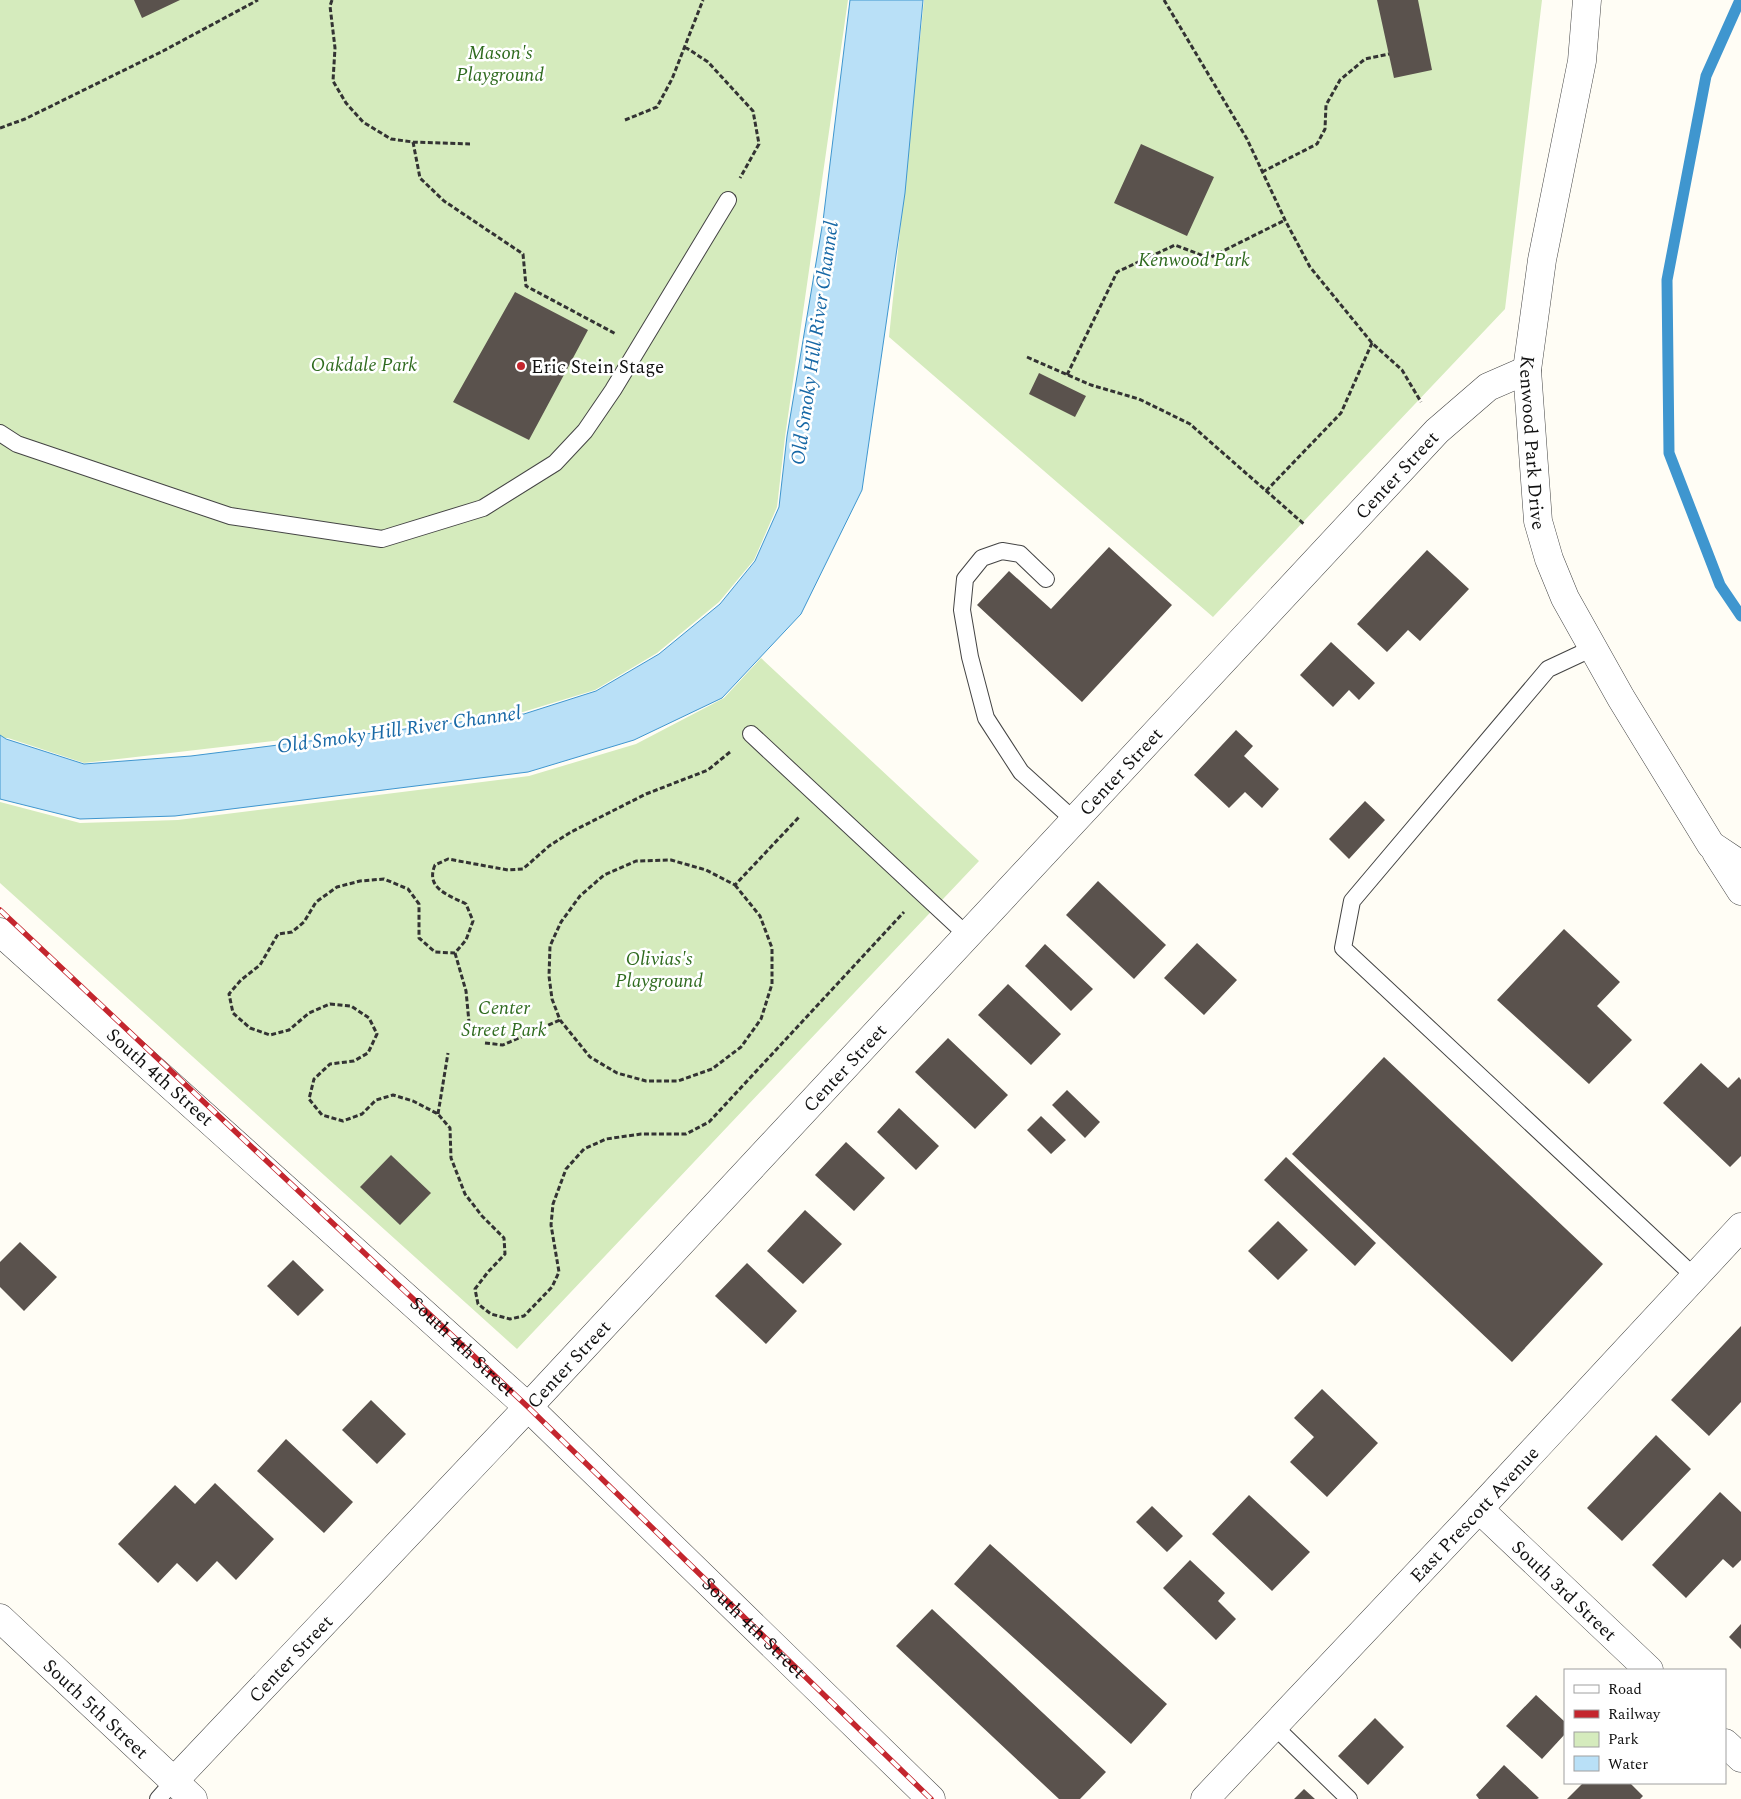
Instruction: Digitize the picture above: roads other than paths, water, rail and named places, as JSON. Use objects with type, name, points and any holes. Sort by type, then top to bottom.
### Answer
[{"type":"street","name":"Kenwood Park Drive","points":[[1587,0],[1582,61],[1542,260],[1527,370],[1538,521],[1549,559],[1565,598],[1621,698],[1741,891]]},
{"type":"street","name":"Center Street","points":[[175,1793],[528,1407],[1437,431],[1488,387],[1527,370]]},
{"type":"street","name":"Kenwood Park Drive","points":[[1711,845],[1741,865]]},
{"type":"street","name":"South 4th Street","points":[[0,932],[528,1407],[931,1799]]},
{"type":"street","name":"East Prescott Avenue","points":[[1205,1799],[1479,1509],[1741,1226]]},
{"type":"street","name":"South 3rd Street","points":[[1479,1509],[1648,1669]]},
{"type":"street","name":"South 5th Street","points":[[0,1618],[175,1793]]},
{"type":"street","points":[[1726,1744],[1741,1758]]},
{"type":"lane","points":[[0,433],[17,444],[230,516],[382,539],[483,508],[555,463],[585,431],[613,390],[728,200]]},
{"type":"lane","points":[[1046,580],[1020,554],[1002,551],[995,553],[982,558],[965,579],[962,610],[970,657],[986,718],[1021,772],[1075,821]]},
{"type":"lane","points":[[1593,648],[1548,669],[1352,900],[1343,948],[1695,1276]]},
{"type":"lane","points":[[751,734],[968,936]]},
{"type":"lane","points":[[1274,1726],[1349,1799]]},
{"type":"water","points":[[850,0],[923,0],[905,193],[862,490],[801,614],[722,698],[634,740],[528,772],[175,816],[80,819],[0,799],[0,735],[6,739],[84,764],[191,756],[524,714],[596,691],[659,654],[720,604],[755,561],[779,507],[787,436],[823,221]]},
{"type":"waterway","name":"Old Smoky Hill River Channel","points":[[1740,0],[1706,76],[1667,280],[1669,453],[1720,585],[1741,616]]},
{"type":"railway","points":[[0,910],[528,1407],[931,1799]]},
{"type":"place","name":"Eric Stein Stage","points":[[521,366]]},
{"type":"park label","name":"Mason's Playground","points":[[500,63]]},
{"type":"park label","name":"Kenwood Park","points":[[1194,259]]},
{"type":"park label","name":"Oakdale Park","points":[[364,364]]},
{"type":"park label","name":"Olivias's Playground","points":[[659,969]]},
{"type":"park label","name":"Center Street Park","points":[[504,1018]]}]
